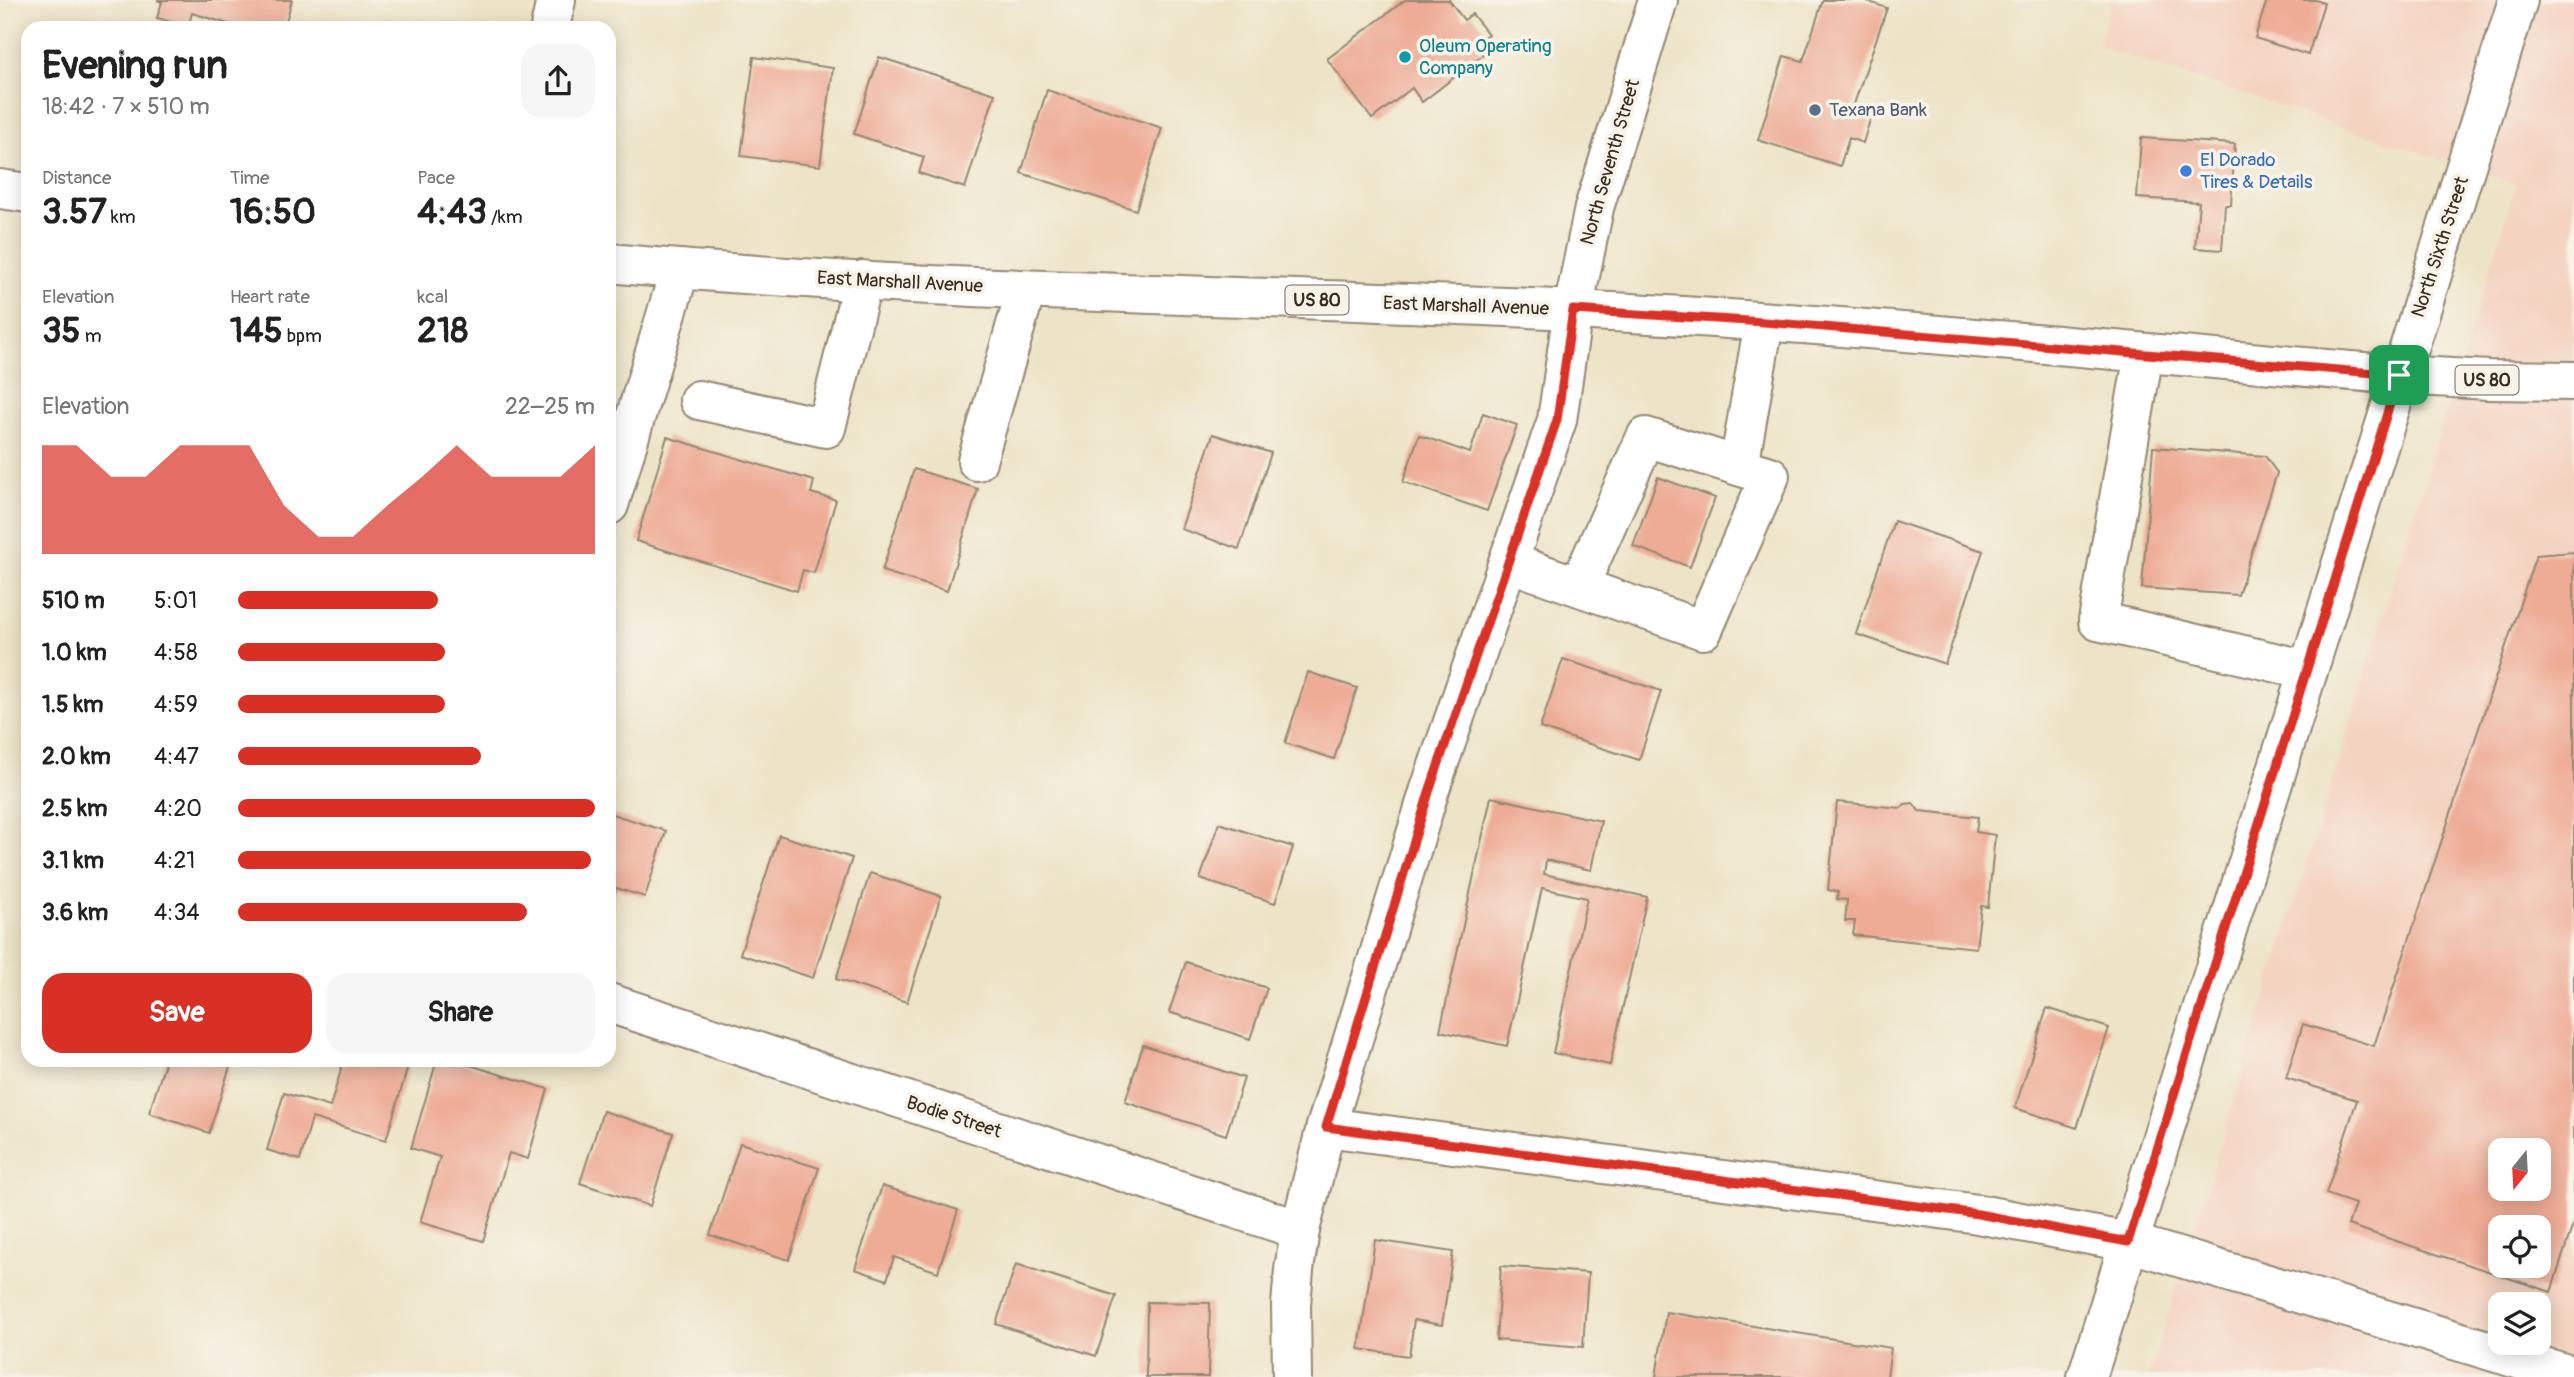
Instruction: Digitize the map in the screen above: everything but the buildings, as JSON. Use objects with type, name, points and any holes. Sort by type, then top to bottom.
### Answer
[{"type":"street","points":[[552,21],[556,0]]},
{"type":"street","name":"North Seventh Street","points":[[1292,1377],[1291,1305],[1300,1230],[1326,1127],[1430,789],[1557,420],[1573,310],[1594,208],[1658,0]]},
{"type":"street","name":"North Sixth Street","points":[[2087,1377],[2518,0]]},
{"type":"street","points":[[0,189],[21,192]]},
{"type":"street","name":"East Marshall Avenue","points":[[616,263],[1026,290],[1573,310],[1764,322],[2399,375],[2574,381]]},
{"type":"street","points":[[616,482],[680,269]]},
{"type":"street","points":[[699,400],[826,428],[863,280]]},
{"type":"street","points":[[977,461],[1026,290]]},
{"type":"street","points":[[1739,466],[1764,322]]},
{"type":"street","points":[[2144,353],[2098,621],[2308,670]]},
{"type":"street","points":[[1508,562],[1703,630],[1770,476],[1646,437],[1579,586]]},
{"type":"street","name":"Bodie Street","points":[[616,1005],[1300,1230]]},
{"type":"street","points":[[1326,1127],[1978,1214],[2128,1242],[2574,1376]]},
{"type":"shaded area","points":[[2112,0],[2574,0],[2574,1377],[2149,1377],[2516,184],[2098,46]]},
{"type":"place","name":"Oleum Operating Company","points":[[1405,57]]},
{"type":"place","name":"Texana Bank","points":[[1815,110]]},
{"type":"place","name":"El Dorado Tires & Details","points":[[2186,171]]},
{"type":"route","points":[[1573,310],[1764,322],[2399,375],[2128,1242],[1978,1214],[1326,1127],[1430,789],[1557,420],[1573,310]]}]
